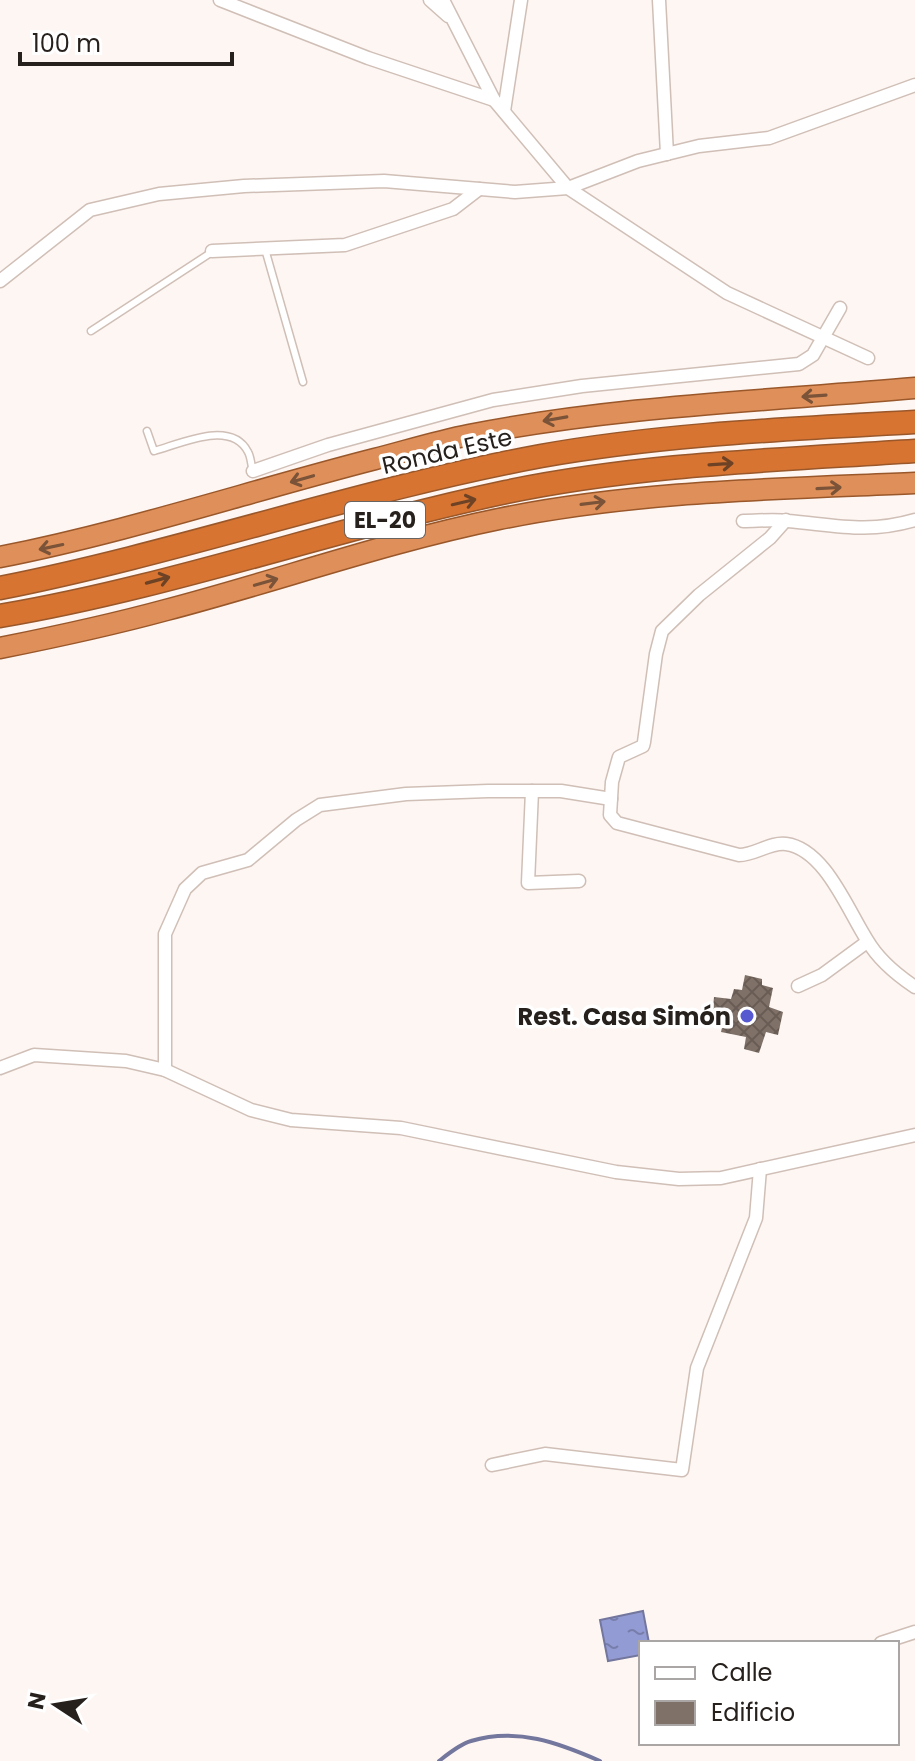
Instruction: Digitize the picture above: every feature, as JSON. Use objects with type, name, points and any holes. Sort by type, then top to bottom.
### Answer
[{"type":"highway","points":[[0,557],[137,526],[466,435],[568,417],[915,388]]},
{"type":"highway","name":"EL-20","points":[[588,449],[678,427],[915,408]]},
{"type":"highway","name":"Ronda Este","points":[[0,588],[153,554],[450,475],[588,449],[681,438],[915,422]]},
{"type":"highway","name":"EL-20","points":[[0,616],[133,587],[407,514],[506,492],[648,469],[915,451]]},
{"type":"highway","name":"EL-20","points":[[777,460],[831,466],[915,463]]},
{"type":"highway","points":[[0,648],[166,610],[432,535],[557,508],[723,491],[915,483]]},
{"type":"street","points":[[220,0],[368,58],[494,100]]},
{"type":"street","points":[[430,0],[450,18]]},
{"type":"street","points":[[443,0],[494,100],[568,188],[727,293],[868,358]]},
{"type":"street","points":[[504,111],[521,0]]},
{"type":"street","points":[[659,0],[667,154]]},
{"type":"street","points":[[0,281],[90,210],[159,194],[244,186],[384,181],[515,192],[568,188],[638,161],[699,146],[769,138],[915,85]]},
{"type":"street","points":[[212,251],[345,245],[453,209],[479,189]]},
{"type":"street","points":[[253,471],[328,445],[493,400],[582,386],[799,364],[813,355],[840,308]]},
{"type":"street","points":[[786,520],[770,538],[699,595],[662,631],[643,746],[619,757],[610,815],[617,823],[713,851],[752,855],[770,846],[785,844],[799,848],[818,863],[867,942],[884,962],[915,987]]},
{"type":"street","points":[[743,521],[786,520],[837,528],[894,526],[915,520]]},
{"type":"street","points":[[165,1070],[165,934],[185,889],[202,873],[248,860],[296,820],[320,805],[406,794],[532,791],[561,791],[611,799]]},
{"type":"street","points":[[532,791],[528,883],[579,881]]},
{"type":"street","points":[[798,986],[822,975],[867,942]]},
{"type":"street","points":[[0,1068],[34,1055],[126,1061],[165,1070],[251,1110],[291,1120],[401,1128],[616,1172],[679,1179],[721,1178],[915,1135]]},
{"type":"street","points":[[492,1465],[545,1454],[682,1470],[697,1368],[756,1218],[760,1169]]},
{"type":"street","points":[[887,1641],[915,1632]]},
{"type":"lane","points":[[265,249],[303,382]]},
{"type":"lane","points":[[91,331],[212,251]]},
{"type":"lane","points":[[147,431],[154,451],[214,435],[237,439],[248,452],[253,471]]},
{"type":"water","points":[[643,1611],[649,1641],[639,1641],[639,1655],[608,1661],[600,1620]]},
{"type":"building","name":"Rest. Casa Simón","points":[[745,975],[762,979],[762,985],[773,988],[769,1007],[783,1012],[778,1035],[766,1032],[759,1053],[744,1049],[746,1037],[721,1032],[723,1023],[712,1020],[714,997],[731,999],[734,989],[742,990]]},
{"type":"waterway","points":[[439,1761],[467,1742],[505,1736],[553,1743],[600,1761]]},
{"type":"place","name":"Rest. Casa Simón","points":[[747,1016]]}]
